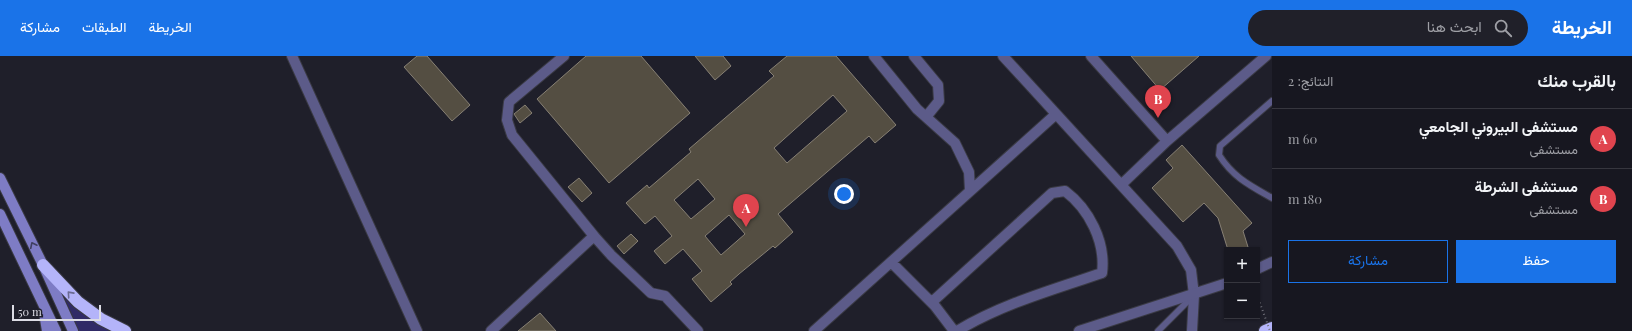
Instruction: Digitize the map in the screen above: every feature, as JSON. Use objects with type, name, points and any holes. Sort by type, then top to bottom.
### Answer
[{"type":"highway","points":[[43,265],[78,302],[101,319],[125,331]]},
{"type":"highway","points":[[1265,331],[1272,328]]},
{"type":"main road","points":[[0,178],[43,265],[73,331]]},
{"type":"main road","points":[[0,214],[56,331]]},
{"type":"main road","points":[[40,295],[47,331]]},
{"type":"street","points":[[292,56],[417,331]]},
{"type":"street","points":[[564,56],[509,102],[507,120],[512,135],[594,236],[651,292],[665,296],[698,331]]},
{"type":"street","points":[[874,56],[917,109],[955,143],[969,172],[970,191]]},
{"type":"street","points":[[914,56],[938,85],[939,101],[926,117]]},
{"type":"street","points":[[1003,56],[1055,115],[1122,184],[1177,246],[1191,270],[1194,295],[1192,331]]},
{"type":"street","points":[[1091,56],[1167,141]]},
{"type":"street","points":[[1122,184],[1167,141],[1266,56]]},
{"type":"street","points":[[814,331],[1055,115]]},
{"type":"street","points":[[932,302],[1052,193],[1065,191],[1078,201],[1096,230],[1104,260],[1102,273],[1020,300],[978,318],[957,331]]},
{"type":"street","points":[[491,331],[594,236]]},
{"type":"street","points":[[891,262],[932,302],[954,331]]},
{"type":"street","points":[[1260,268],[1272,262]]},
{"type":"street","points":[[1079,331],[1224,284]]},
{"type":"lane","points":[[1272,101],[1220,146],[1219,155],[1228,169],[1241,180],[1272,198]]},
{"type":"lane","points":[[1158,331],[1194,295]]},
{"type":"path","points":[[1260,304],[1270,331]]},
{"type":"shaded area","points":[[64,297],[96,322],[120,331],[79,331]]},
{"type":"building","points":[[417,56],[427,56],[470,105],[452,121],[404,67]]},
{"type":"building","points":[[586,56],[641,56],[690,113],[609,183],[537,99]]},
{"type":"building","points":[[695,56],[723,56],[731,66],[715,80]]},
{"type":"building","points":[[787,56],[836,56],[896,125],[875,143],[869,136],[778,214],[793,232],[775,248],[773,246],[739,274],[730,282],[732,284],[711,302],[692,279],[702,271],[683,249],[665,264],[654,251],[672,236],[655,216],[645,224],[626,203],[647,185],[649,188],[691,152],[689,149],[774,76],[769,71]],"holes":[[[833,95],[847,111],[787,163],[774,148]],[[698,179],[715,199],[691,219],[674,200]],[[729,215],[745,234],[721,255],[705,236]]]},
{"type":"building","points":[[1131,56],[1199,56],[1160,90]]},
{"type":"building","points":[[525,105],[532,113],[520,123],[514,114]]},
{"type":"building","points":[[1182,145],[1252,223],[1243,231],[1248,247],[1227,247],[1218,218],[1204,203],[1183,222],[1152,188],[1173,168],[1166,160]]},
{"type":"building","points":[[579,178],[592,193],[582,202],[568,187]]},
{"type":"building","points":[[631,234],[638,241],[624,254],[617,246]]},
{"type":"building","points":[[540,313],[556,331],[518,331]]},
{"type":"place","name":"مستشفى الشرطة","points":[[1158,118]]},
{"type":"place","name":"مستشفى البيروني الجامعي","points":[[746,227]]}]
